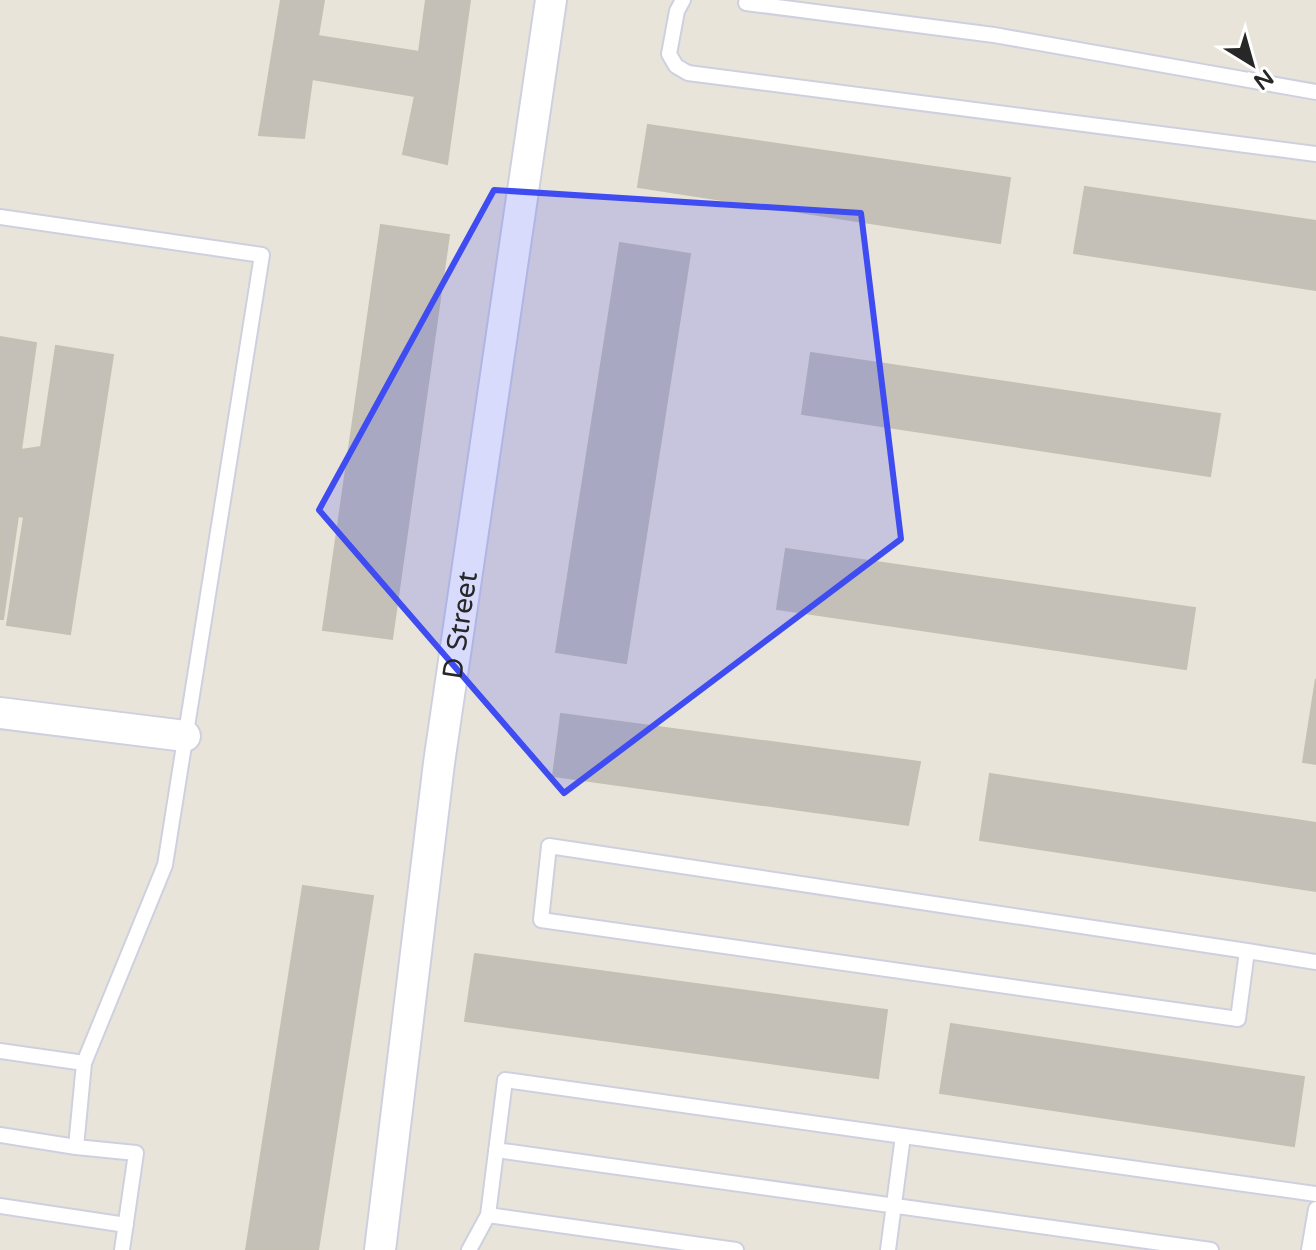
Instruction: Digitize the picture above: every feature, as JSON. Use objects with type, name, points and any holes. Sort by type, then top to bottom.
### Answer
[{"type":"street","name":"D Street","points":[[380,1250],[439,763],[551,0]]},
{"type":"street","points":[[0,713],[185,736]]},
{"type":"lane","points":[[683,0],[677,11],[669,54],[676,66],[688,73],[1316,154]]},
{"type":"lane","points":[[741,1],[994,35],[1316,92]]},
{"type":"lane","points":[[0,217],[262,255],[165,865],[84,1063],[76,1147]]},
{"type":"lane","points":[[1247,951],[1238,1019],[541,920],[549,846],[1247,951],[1316,962]]},
{"type":"lane","points":[[0,1051],[84,1063]]},
{"type":"lane","points":[[469,1250],[488,1215],[505,1080],[1316,1194]]},
{"type":"lane","points":[[0,1135],[136,1153],[122,1250]]},
{"type":"lane","points":[[888,1250],[903,1136]]},
{"type":"lane","points":[[496,1150],[1211,1250]]},
{"type":"lane","points":[[0,1206],[126,1225]]},
{"type":"lane","points":[[1309,1250],[1316,1209]]},
{"type":"lane","points":[[488,1215],[736,1250]]},
{"type":"highlighted area","points":[[494,190],[861,213],[901,539],[564,793],[319,510]]},
{"type":"building","points":[[281,0],[324,0],[318,36],[419,52],[426,0],[470,0],[447,164],[403,154],[415,96],[312,79],[304,138],[259,135]]},
{"type":"building","points":[[648,125],[1010,178],[1000,243],[638,187]]},
{"type":"building","points":[[1085,187],[1316,221],[1316,290],[1074,253]]},
{"type":"building","points":[[381,225],[449,235],[392,639],[323,630]]},
{"type":"building","points":[[620,243],[690,254],[626,663],[556,652]]},
{"type":"building","points":[[0,337],[36,343],[21,450],[41,447],[56,346],[113,355],[70,634],[7,625],[24,517],[18,516],[3,619],[0,619]]},
{"type":"building","points":[[811,353],[1220,414],[1210,476],[802,414]]},
{"type":"building","points":[[786,549],[1195,608],[1186,669],[777,609]]},
{"type":"building","points":[[1316,679],[1316,764],[1303,762]]},
{"type":"building","points":[[561,714],[920,762],[908,825],[553,776]]},
{"type":"building","points":[[990,774],[1316,823],[1316,891],[980,840]]},
{"type":"building","points":[[303,886],[373,896],[318,1250],[246,1250]]},
{"type":"building","points":[[475,954],[887,1010],[878,1078],[465,1021]]},
{"type":"building","points":[[951,1024],[1304,1077],[1294,1146],[940,1093]]}]
